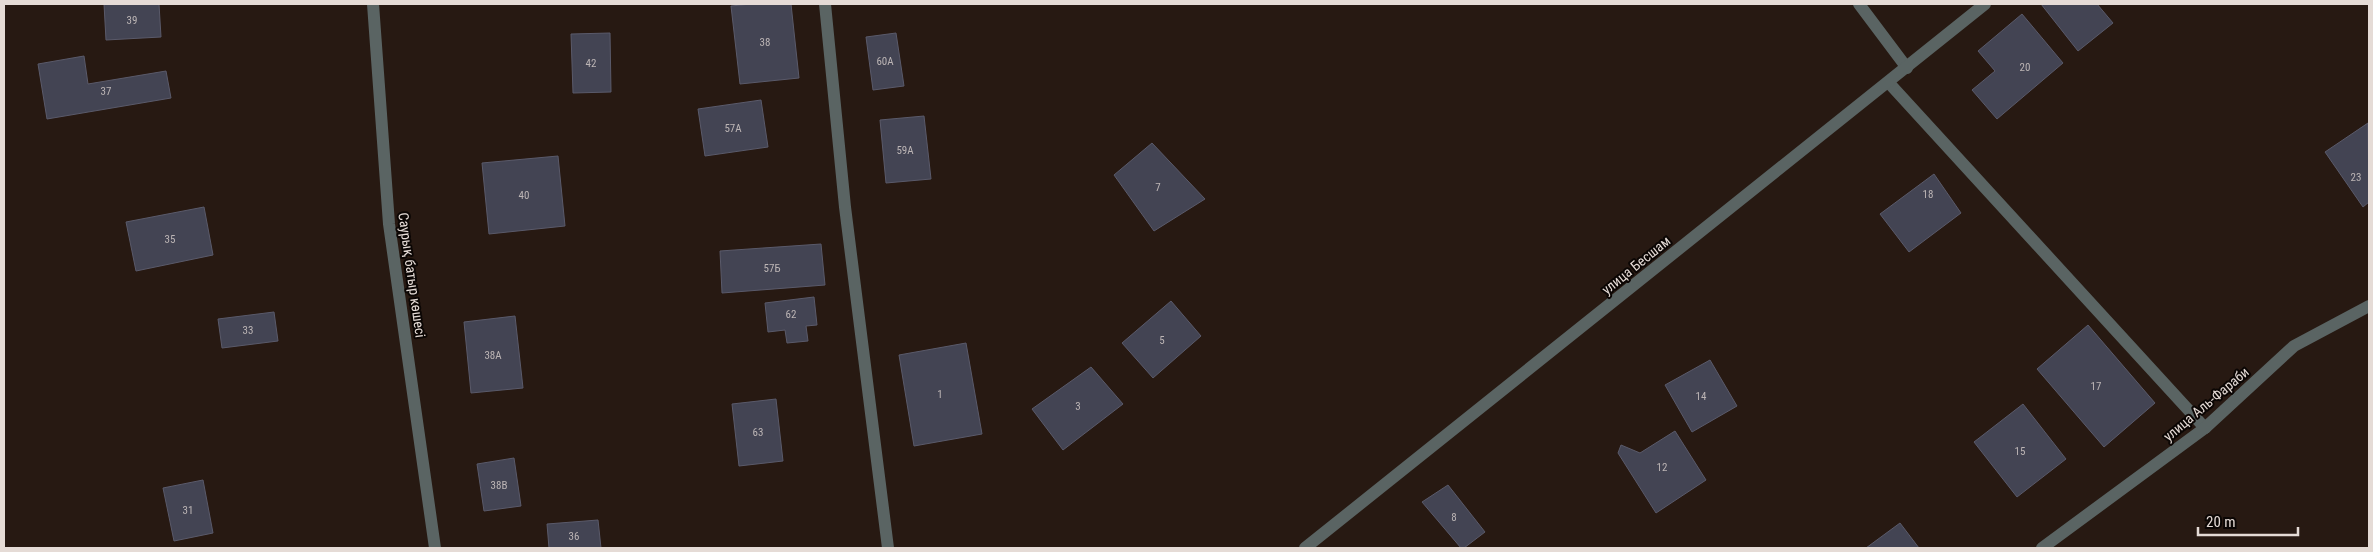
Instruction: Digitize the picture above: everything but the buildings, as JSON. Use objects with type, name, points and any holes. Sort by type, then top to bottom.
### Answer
[{"type":"street","name":"Саурық батыр көшесі","points":[[373,4],[389,224],[435,548]]},
{"type":"street","points":[[825,4],[845,207],[888,548]]},
{"type":"street","points":[[1859,4],[1907,68]]},
{"type":"street","name":"улица Бесшам","points":[[1305,548],[1889,83],[1985,4]]},
{"type":"street","points":[[1889,83],[2205,428]]},
{"type":"street","name":"улица Аль-Фараби","points":[[2042,548],[2205,428],[2294,346],[2369,306]]}]
